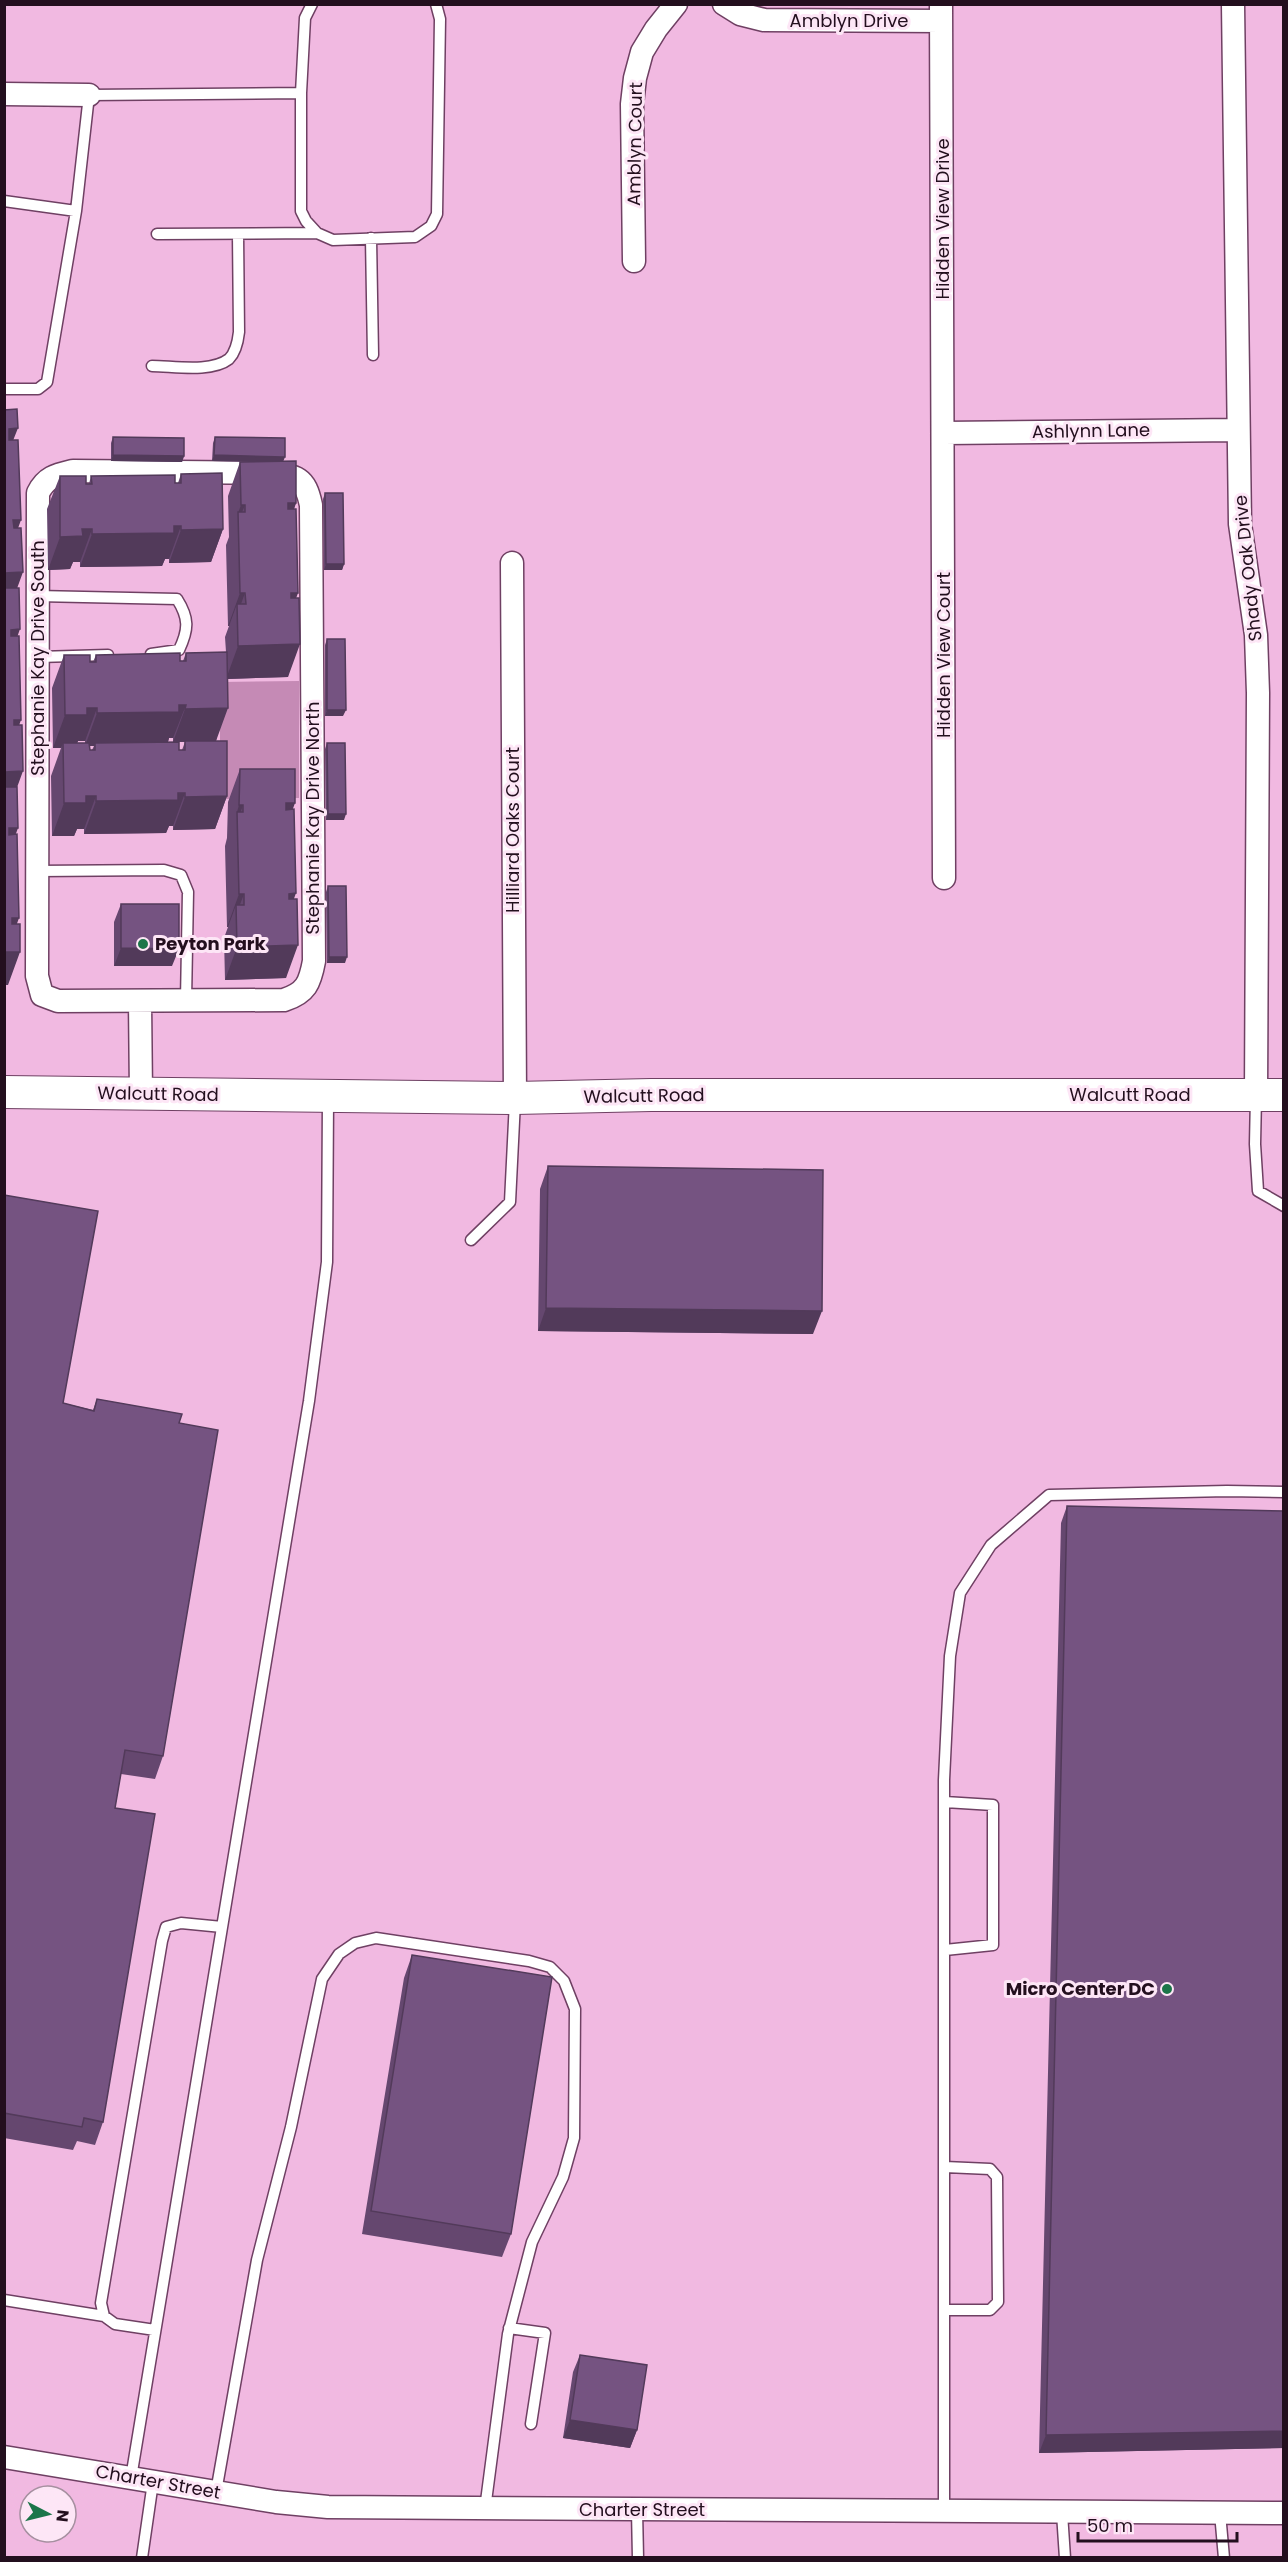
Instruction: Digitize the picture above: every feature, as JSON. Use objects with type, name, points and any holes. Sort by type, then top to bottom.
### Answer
[{"type":"street","name":"Amblyn Court","points":[[634,261],[632,104],[635,78],[642,52],[656,29],[676,4]]},
{"type":"street","name":"Amblyn Drive","points":[[724,4],[740,14],[764,20],[941,13]]},
{"type":"street","name":"Shady Oak Drive","points":[[1233,4],[1240,524],[1256,635],[1270,1096]]},
{"type":"street","name":"Hidden View Drive","points":[[941,13],[944,433]]},
{"type":"street","points":[[4,94],[89,95]]},
{"type":"street","name":"Ashlynn Lane","points":[[944,433],[1237,430]]},
{"type":"street","name":"Hidden View Court","points":[[944,433],[944,878]]},
{"type":"street","name":"Stephanie Kay Drive South","points":[[140,1001],[58,1001],[42,995],[37,976],[38,493],[52,476],[73,471],[270,473],[291,475],[301,480]]},
{"type":"street","name":"Stephanie Kay Drive North","points":[[140,1001],[284,1000],[301,995],[311,980],[314,949],[311,505],[307,489],[301,480]]},
{"type":"street","name":"Hilliard Oaks Court","points":[[512,563],[515,1098]]},
{"type":"street","points":[[140,1001],[141,1094]]},
{"type":"street","name":"Walcutt Road","points":[[4,1092],[515,1098],[651,1095],[1270,1096]]},
{"type":"street","name":"Charter Street","points":[[4,2457],[216,2492],[328,2507],[944,2513],[1284,2513]]},
{"type":"lane","points":[[312,4],[305,18],[301,93],[302,211],[317,233]]},
{"type":"lane","points":[[157,234],[317,233],[333,240],[415,237],[431,226],[437,214],[440,19],[436,4]]},
{"type":"lane","points":[[4,390],[38,389],[47,382],[76,211],[89,95],[301,93]]},
{"type":"lane","points":[[4,201],[76,211]]},
{"type":"lane","points":[[152,366],[216,365],[229,358],[237,346],[239,332],[238,234]]},
{"type":"lane","points":[[371,238],[373,355]]},
{"type":"lane","points":[[37,596],[177,599],[185,611],[188,625],[179,650],[162,654],[140,654]]},
{"type":"lane","points":[[38,657],[117,655]]},
{"type":"lane","points":[[38,871],[164,870],[181,875],[188,892],[186,1000]]},
{"type":"lane","points":[[131,2478],[309,1401],[327,1262],[328,1096]]},
{"type":"lane","points":[[1270,1096],[1255,1144],[1258,1191],[1284,1206]]},
{"type":"lane","points":[[471,1240],[510,1202],[515,1098]]},
{"type":"lane","points":[[944,2513],[945,1802],[950,1656],[960,1593],[991,1545],[1049,1495],[1284,1492]]},
{"type":"lane","points":[[945,1802],[993,1804],[993,1945],[945,1950]]},
{"type":"lane","points":[[104,2316],[101,2303],[166,1927],[181,1923],[222,1927]]},
{"type":"lane","points":[[216,2492],[257,2260],[291,2127],[322,1979],[339,1954],[355,1942],[376,1938],[529,1961],[550,1967],[564,1981],[575,2009],[574,2138],[563,2177],[532,2242],[509,2328],[485,2509]]},
{"type":"lane","points":[[945,2167],[990,2169],[996,2177],[998,2302],[990,2310],[945,2310]]},
{"type":"lane","points":[[4,2300],[104,2316],[115,2324],[155,2330]]},
{"type":"lane","points":[[509,2328],[545,2333],[531,2424]]},
{"type":"lane","points":[[142,2558],[153,2482]]},
{"type":"lane","points":[[637,2510],[638,2558]]},
{"type":"lane","points":[[1062,2513],[1065,2558]]},
{"type":"lane","points":[[1220,2513],[1224,2558]]},
{"type":"shaded area","points":[[299,681],[299,798],[220,799],[220,682]]},
{"type":"building","points":[[17,409],[18,428],[9,429],[9,440],[18,440],[21,520],[13,520],[14,528],[21,528],[23,572],[4,573],[4,410]]},
{"type":"building","points":[[113,437],[184,438],[184,456],[113,455]]},
{"type":"building","points":[[215,437],[285,438],[285,457],[214,455]]},
{"type":"building","points":[[296,461],[296,503],[288,503],[288,509],[296,509],[298,593],[291,593],[291,598],[299,598],[300,644],[238,646],[237,604],[246,604],[245,593],[240,593],[238,512],[245,512],[245,505],[241,505],[240,462]]},
{"type":"building","points":[[222,473],[223,529],[181,530],[181,526],[174,526],[174,533],[92,534],[92,529],[82,529],[83,536],[60,537],[60,476],[86,476],[86,484],[92,484],[91,476],[175,475],[175,483],[181,483],[181,474]]},
{"type":"building","points":[[325,493],[343,493],[344,564],[326,564]]},
{"type":"building","points":[[4,588],[19,588],[20,629],[11,630],[11,636],[19,636],[21,720],[14,720],[14,725],[22,725],[23,771],[4,772]]},
{"type":"building","points":[[327,639],[345,639],[346,710],[327,710]]},
{"type":"building","points":[[227,652],[228,708],[185,709],[186,705],[179,705],[179,712],[97,713],[97,708],[87,708],[87,715],[65,715],[64,655],[90,655],[90,662],[96,662],[96,655],[180,653],[180,661],[186,661],[186,653]]},
{"type":"building","points":[[185,741],[227,741],[227,796],[185,797],[185,793],[178,793],[178,800],[96,801],[96,796],[86,796],[86,803],[64,803],[63,743],[89,743],[90,750],[95,750],[95,743],[179,742],[179,750],[185,750]]},
{"type":"building","points":[[327,743],[345,743],[346,814],[328,814]]},
{"type":"building","points":[[240,769],[295,769],[295,803],[286,803],[286,810],[294,809],[296,893],[289,894],[289,899],[297,899],[298,945],[237,947],[236,905],[244,905],[244,894],[239,894],[237,812],[243,812],[243,805],[239,805]]},
{"type":"building","points":[[4,787],[17,787],[18,828],[9,828],[9,835],[17,834],[19,918],[12,918],[12,924],[20,924],[20,952],[4,952]]},
{"type":"building","points":[[328,886],[346,886],[347,957],[329,957]]},
{"type":"building","points":[[121,904],[179,904],[179,949],[121,948]]},
{"type":"building","points":[[548,1166],[823,1170],[822,1311],[546,1308]]},
{"type":"building","points":[[4,1195],[98,1211],[63,1403],[94,1411],[97,1399],[182,1414],[179,1423],[218,1430],[163,1756],[125,1750],[115,1808],[155,1814],[103,2122],[84,2118],[82,2127],[4,2113]]},
{"type":"building","name":"Micro Center DC","points":[[1067,1506],[1284,1511],[1284,2431],[1046,2435]]},
{"type":"building","points":[[412,1955],[552,1977],[511,2234],[371,2211]]},
{"type":"building","points":[[580,2355],[647,2365],[637,2430],[570,2420]]},
{"type":"place","name":"Peyton Park","points":[[143,944]]},
{"type":"place","name":"Micro Center DC","points":[[1167,1989]]}]
